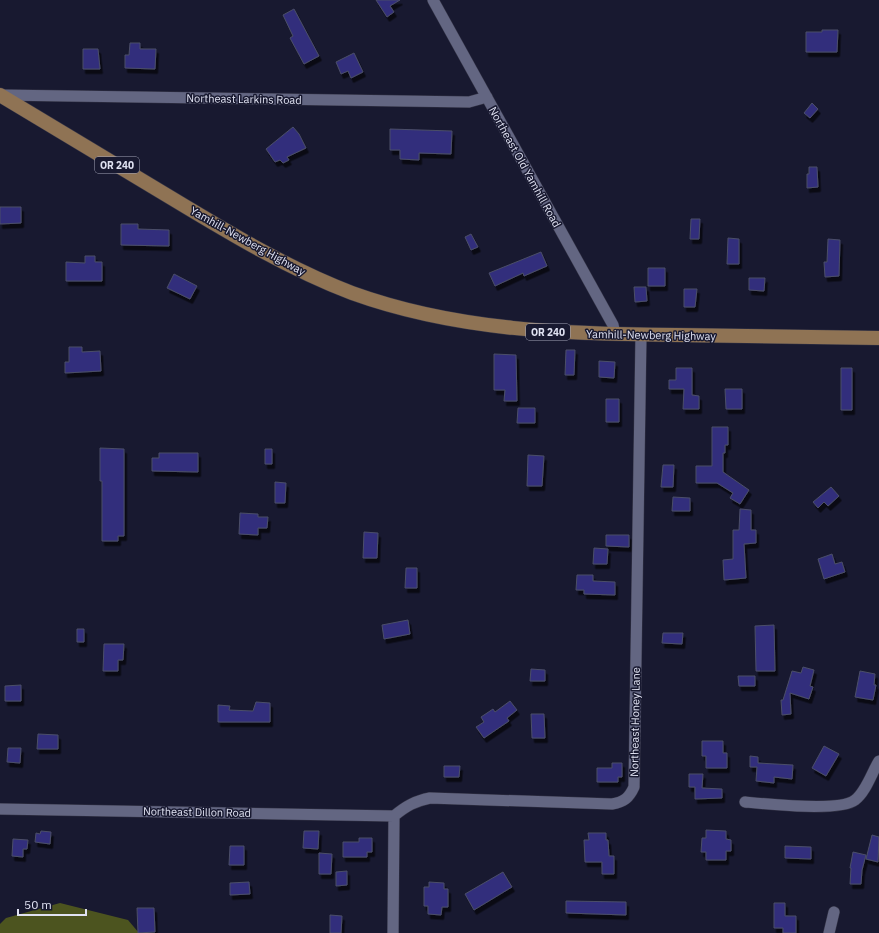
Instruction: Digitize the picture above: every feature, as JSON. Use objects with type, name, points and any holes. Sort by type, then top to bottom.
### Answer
[{"type":"main road","name":"Yamhill-Newberg Highway","points":[[0,95],[234,236],[297,269],[353,293],[423,314],[472,324],[542,332],[641,335],[879,338]]},
{"type":"street","name":"Northeast Old Yamhill Road","points":[[433,0],[613,325],[615,334]]},
{"type":"street","name":"Northeast Larkins Road","points":[[0,95],[469,102],[487,97]]},
{"type":"street","name":"Northeast Honey Lane","points":[[394,816],[406,806],[430,798],[612,804],[623,802],[631,795],[634,787],[641,335]]},
{"type":"street","points":[[745,802],[795,806],[848,804],[860,796],[879,761]]},
{"type":"street","name":"Northeast Dillon Road","points":[[0,808],[394,816]]},
{"type":"street","points":[[393,933],[394,816]]},
{"type":"street","points":[[829,933],[834,912]]},
{"type":"green space","points":[[60,903],[128,920],[139,933],[0,933],[0,924],[6,918]]},
{"type":"building","points":[[376,0],[400,0],[390,6],[394,12],[387,17]]},
{"type":"building","points":[[294,9],[319,56],[304,64],[290,38],[293,36],[283,15]]},
{"type":"building","points":[[822,30],[838,30],[837,52],[806,52],[806,32],[822,32]]},
{"type":"building","points":[[130,43],[140,43],[140,49],[156,49],[155,69],[125,68],[125,55],[129,55]]},
{"type":"building","points":[[83,49],[98,49],[100,69],[83,69]]},
{"type":"building","points":[[354,53],[363,72],[351,78],[348,71],[341,74],[336,62]]},
{"type":"building","points":[[812,103],[818,109],[810,118],[804,113]]},
{"type":"building","points":[[293,127],[299,134],[306,148],[287,157],[289,160],[283,163],[280,160],[275,162],[266,149]]},
{"type":"building","points":[[390,129],[452,131],[451,154],[419,153],[419,160],[400,159],[400,150],[390,150]]},
{"type":"building","points":[[809,167],[817,167],[818,187],[807,188],[807,174],[809,174]]},
{"type":"building","points":[[0,207],[21,207],[21,223],[0,224]]},
{"type":"building","points":[[691,219],[700,219],[699,239],[690,239]]},
{"type":"building","points":[[121,224],[138,224],[138,229],[169,230],[169,246],[121,245]]},
{"type":"building","points":[[471,234],[478,247],[471,250],[465,237]]},
{"type":"building","points":[[728,238],[739,239],[739,264],[727,264]]},
{"type":"building","points":[[828,239],[840,240],[839,276],[825,277],[824,262],[827,262]]},
{"type":"building","points":[[541,252],[547,266],[524,276],[523,273],[495,286],[489,273]]},
{"type":"building","points":[[85,256],[95,256],[95,262],[102,262],[102,281],[66,281],[66,262],[85,263]]},
{"type":"building","points":[[648,268],[665,268],[665,286],[648,286]]},
{"type":"building","points":[[174,274],[197,286],[190,299],[167,288]]},
{"type":"building","points":[[749,278],[765,278],[764,291],[749,290]]},
{"type":"building","points":[[634,287],[646,287],[647,301],[635,302]]},
{"type":"building","points":[[684,289],[697,289],[695,307],[684,307]]},
{"type":"building","points":[[69,347],[82,347],[82,352],[100,351],[101,371],[65,373],[65,362],[69,362]]},
{"type":"building","points":[[566,350],[575,350],[574,375],[565,375]]},
{"type":"building","points":[[494,354],[516,355],[517,401],[504,401],[505,390],[494,390]]},
{"type":"building","points":[[599,361],[615,362],[614,378],[599,377]]},
{"type":"building","points":[[676,368],[692,368],[692,395],[699,396],[699,409],[683,409],[684,389],[669,389],[669,380],[676,380]]},
{"type":"building","points":[[841,368],[852,368],[852,410],[841,410]]},
{"type":"building","points":[[725,389],[742,389],[742,409],[726,409]]},
{"type":"building","points":[[606,399],[619,399],[619,422],[606,422]]},
{"type":"building","points":[[518,408],[535,408],[535,423],[517,423]]},
{"type":"building","points":[[712,427],[728,427],[728,445],[725,445],[725,453],[723,453],[723,472],[749,490],[740,504],[730,498],[733,493],[717,483],[696,483],[696,466],[712,466]]},
{"type":"building","points":[[100,448],[124,449],[124,536],[118,536],[118,541],[102,541],[102,481],[100,481]]},
{"type":"building","points":[[265,449],[272,449],[272,464],[265,464]]},
{"type":"building","points":[[159,453],[198,453],[198,472],[152,471],[152,458],[159,458]]},
{"type":"building","points":[[528,455],[544,456],[542,486],[527,486]]},
{"type":"building","points":[[663,465],[674,465],[673,487],[661,487]]},
{"type":"building","points":[[275,482],[286,483],[285,503],[275,503]]},
{"type":"building","points":[[831,487],[839,496],[828,506],[824,502],[818,508],[813,502]]},
{"type":"building","points":[[673,497],[690,498],[690,511],[672,511]]},
{"type":"building","points":[[740,509],[751,510],[751,530],[756,530],[756,543],[744,544],[746,578],[724,580],[723,560],[733,559],[733,530],[739,530]]},
{"type":"building","points":[[240,513],[258,514],[258,517],[268,517],[267,528],[258,528],[258,535],[239,534]]},
{"type":"building","points":[[364,532],[378,533],[377,558],[363,558]]},
{"type":"building","points":[[606,535],[629,535],[629,547],[606,546]]},
{"type":"building","points":[[594,548],[608,549],[607,564],[593,564]]},
{"type":"building","points":[[832,554],[835,564],[842,562],[845,572],[824,579],[818,559]]},
{"type":"building","points":[[406,568],[417,568],[417,588],[405,588]]},
{"type":"building","points":[[577,575],[593,575],[593,581],[615,582],[615,595],[584,594],[584,590],[576,590]]},
{"type":"building","points":[[408,620],[410,634],[384,639],[382,625]]},
{"type":"building","points":[[774,625],[775,671],[756,671],[755,626]]},
{"type":"building","points":[[77,629],[84,629],[84,642],[77,642]]},
{"type":"building","points":[[663,633],[683,633],[682,644],[662,643]]},
{"type":"building","points":[[104,644],[124,644],[123,660],[118,660],[118,671],[103,671]]},
{"type":"building","points":[[803,667],[814,670],[810,686],[813,687],[809,699],[790,693],[791,714],[782,715],[781,700],[783,700],[792,671],[801,673]]},
{"type":"building","points":[[531,669],[545,670],[545,681],[530,681]]},
{"type":"building","points":[[860,671],[875,674],[874,685],[876,685],[873,700],[855,697]]},
{"type":"building","points":[[738,676],[755,676],[755,686],[739,686]]},
{"type":"building","points":[[21,685],[21,701],[5,701],[5,686]]},
{"type":"building","points":[[510,701],[517,710],[507,718],[509,721],[484,738],[476,727],[484,722],[481,717],[493,709],[495,712]]},
{"type":"building","points":[[256,702],[270,703],[270,722],[218,722],[218,705],[230,706],[229,710],[253,711]]},
{"type":"building","points":[[531,714],[544,714],[545,738],[532,738]]},
{"type":"building","points":[[38,734],[58,735],[58,749],[37,749]]},
{"type":"building","points":[[702,741],[723,741],[723,753],[727,753],[727,768],[706,768],[706,756],[702,756]]},
{"type":"building","points":[[824,746],[839,754],[826,776],[812,768]]},
{"type":"building","points":[[8,748],[21,748],[20,763],[7,762]]},
{"type":"building","points":[[750,756],[758,757],[758,763],[793,765],[792,779],[774,777],[774,783],[756,781],[757,767],[750,767]]},
{"type":"building","points":[[612,763],[622,763],[622,777],[618,777],[618,782],[597,782],[597,768],[612,768]]},
{"type":"building","points":[[444,766],[460,766],[459,777],[444,777]]},
{"type":"building","points":[[689,774],[703,774],[702,788],[722,789],[722,798],[695,799],[695,787],[689,787]]},
{"type":"building","points":[[706,830],[726,831],[726,839],[731,840],[731,851],[726,851],[726,860],[706,860],[706,852],[701,852],[702,838],[706,838]]},
{"type":"building","points":[[41,831],[51,832],[50,844],[35,842],[36,833],[40,834]]},
{"type":"building","points":[[304,831],[319,831],[318,849],[303,848]]},
{"type":"building","points":[[588,833],[606,833],[609,856],[614,856],[614,874],[602,874],[602,862],[585,862],[584,840],[589,840]]},
{"type":"building","points":[[872,835],[879,837],[878,862],[866,859]]},
{"type":"building","points":[[359,838],[372,838],[372,852],[367,852],[367,857],[343,857],[343,842],[359,842]]},
{"type":"building","points":[[13,839],[28,840],[27,849],[23,849],[23,857],[12,856]]},
{"type":"building","points":[[230,846],[244,846],[244,865],[229,865]]},
{"type":"building","points":[[785,846],[811,847],[811,859],[785,858]]},
{"type":"building","points":[[853,852],[866,855],[862,870],[861,884],[850,884],[850,868]]},
{"type":"building","points":[[319,853],[332,854],[331,874],[319,874]]},
{"type":"building","points":[[347,871],[347,885],[336,886],[336,872]]},
{"type":"building","points":[[503,872],[512,887],[474,910],[465,894]]},
{"type":"building","points":[[249,882],[250,894],[230,895],[230,883]]},
{"type":"building","points":[[429,882],[444,883],[444,889],[448,889],[448,907],[442,907],[441,915],[428,914],[428,906],[424,906],[424,887],[429,887]]},
{"type":"building","points":[[566,901],[626,902],[626,915],[566,913]]},
{"type":"building","points":[[774,903],[785,903],[785,916],[796,916],[796,933],[783,933],[783,928],[774,928]]},
{"type":"building","points":[[137,908],[154,908],[155,932],[138,933]]},
{"type":"building","points":[[330,915],[342,916],[341,933],[330,933]]}]
